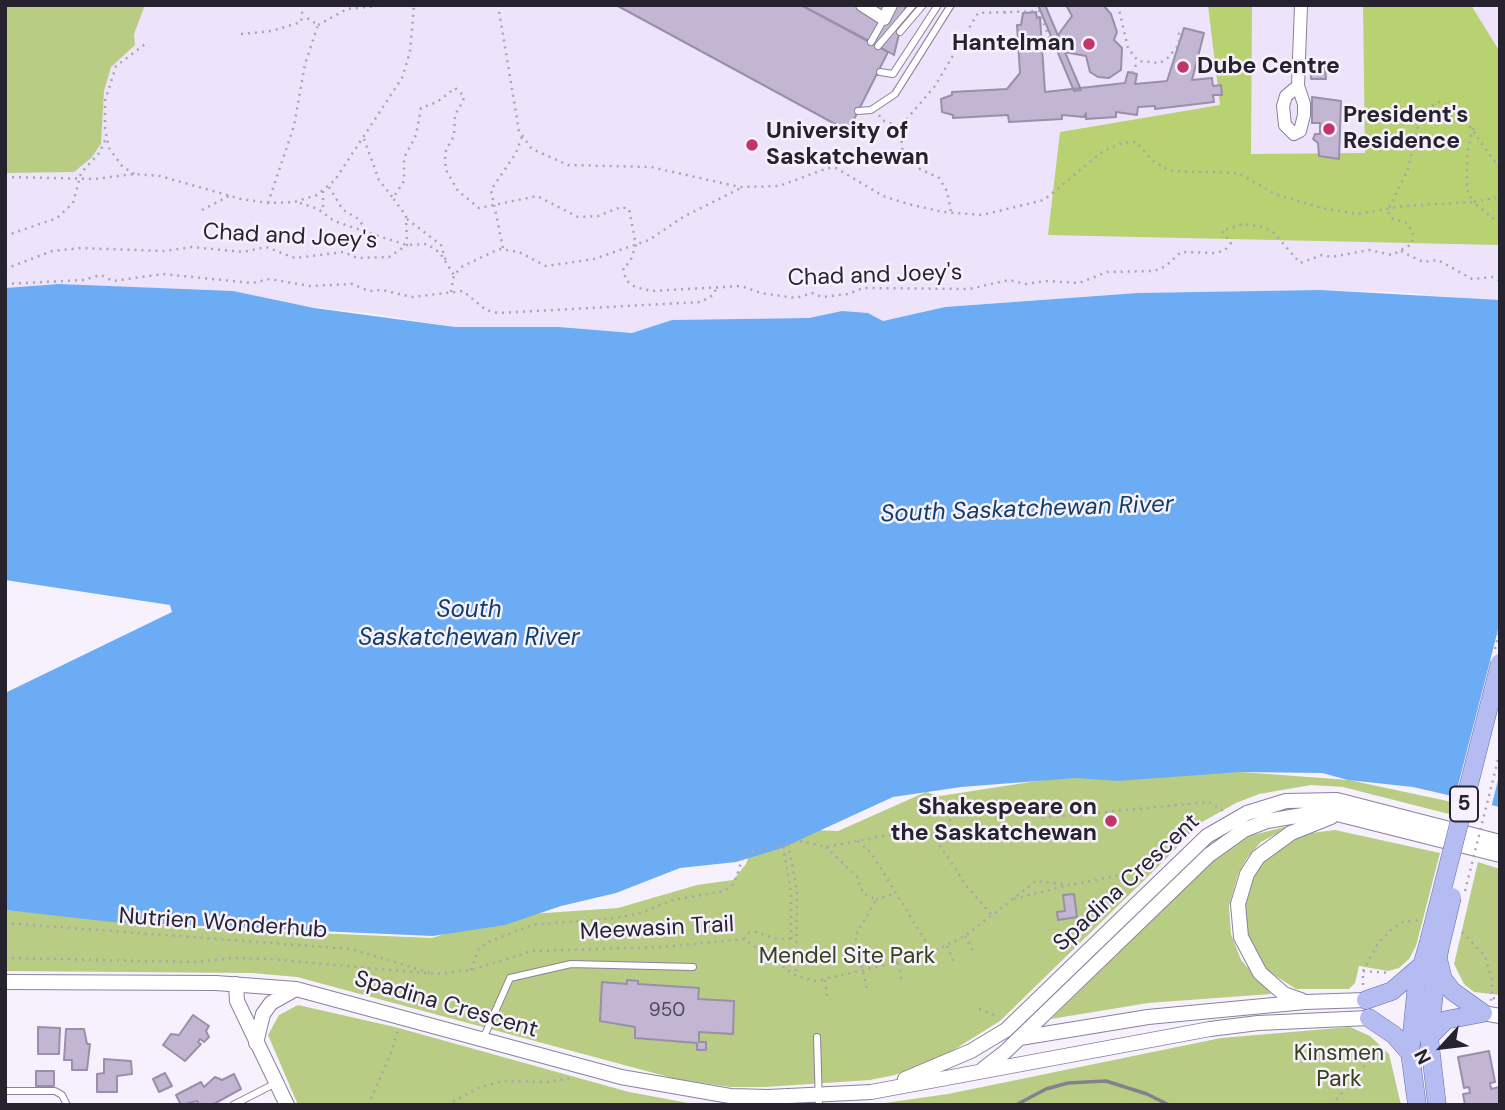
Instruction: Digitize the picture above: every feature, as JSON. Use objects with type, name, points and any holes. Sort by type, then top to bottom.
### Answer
[{"type":"main road","name":"5","points":[[1437,1105],[1429,1037],[1433,948],[1500,663]]},
{"type":"main road","name":"5","points":[[1417,1105],[1410,1053],[1421,966],[1433,948],[1500,710]]},
{"type":"main road","points":[[1433,948],[1443,979],[1463,1001],[1491,1010]]},
{"type":"main road","points":[[1410,1053],[1366,1003],[1392,991],[1421,966]]},
{"type":"main road","points":[[1429,1037],[1446,1020],[1491,1010]]},
{"type":"street","points":[[862,5],[884,19],[891,5]]},
{"type":"street","points":[[1298,86],[1301,5]]},
{"type":"street","name":"Spadina Crescent","points":[[971,1051],[1006,1030],[1017,1020],[1207,836],[1229,821],[1265,806],[1286,801],[1337,800],[1500,842]]},
{"type":"street","name":"Spadina Crescent","points":[[981,1071],[1226,841],[1267,821],[1315,813],[1337,814],[1500,855]]},
{"type":"street","points":[[1305,1002],[1284,994],[1260,973],[1241,937],[1238,904],[1247,874],[1258,857],[1291,833],[1337,814]]},
{"type":"street","name":"Spadina Crescent","points":[[5,982],[236,984],[296,989],[427,1022],[587,1069],[658,1085],[730,1096],[819,1100],[1366,1003]]},
{"type":"street","points":[[236,984],[237,1001],[287,1105]]},
{"type":"street","points":[[256,1042],[263,1014],[271,1003],[296,989]]},
{"type":"street","name":"Spadina Crescent","points":[[871,1092],[971,1051],[1019,1038],[1148,1017],[1305,1002],[1366,1003]]},
{"type":"lane","points":[[884,19],[875,44],[913,5]]},
{"type":"lane","points":[[900,32],[923,5]]},
{"type":"lane","points":[[880,72],[893,74],[938,5]]},
{"type":"lane","points":[[858,111],[875,107],[895,94],[951,5]]},
{"type":"lane","points":[[483,1039],[510,978],[571,964],[693,967]]},
{"type":"lane","points":[[817,1037],[819,1100]]},
{"type":"lane","points":[[233,1105],[276,1083]]},
{"type":"lane","points":[[5,1091],[55,1091],[62,1095],[68,1105]]},
{"type":"path","points":[[241,34],[289,27],[301,22],[304,16],[303,5]]},
{"type":"path","points":[[268,203],[294,125],[304,64],[318,25],[347,9],[386,5]]},
{"type":"path","points":[[5,177],[80,178],[134,174],[160,176],[229,196],[268,203],[298,202],[329,187],[406,69],[414,5]]},
{"type":"path","points":[[498,5],[516,121],[522,136],[541,154],[568,165],[651,167],[743,187],[788,184],[828,168],[836,168],[883,195],[921,208],[982,215],[1044,200],[1102,152],[1128,142],[1141,145],[1153,161],[1170,171],[1238,173],[1275,194],[1347,214],[1500,197]]},
{"type":"path","points":[[1003,5],[1006,14]]},
{"type":"path","points":[[1118,5],[1128,48],[1138,61],[1160,63],[1169,57],[1179,44],[1179,30]]},
{"type":"path","points":[[951,212],[947,191],[939,178],[918,169],[903,155],[900,127],[935,86],[978,13],[1039,11],[1052,46],[1041,47]]},
{"type":"path","points":[[304,16],[318,25]]},
{"type":"path","points":[[134,174],[116,160],[106,138],[106,101],[116,66],[148,42]]},
{"type":"path","points":[[1132,73],[1138,61]]},
{"type":"path","name":"Chad and Joey's","points":[[5,269],[52,251],[81,248],[164,251],[192,247],[243,252],[266,247],[295,258],[344,252],[357,258],[389,257],[407,245],[406,218],[393,198],[404,181],[404,158],[416,135],[421,108],[455,88],[464,96],[455,115],[454,136],[446,150],[446,170],[467,199],[479,208],[537,196],[579,217],[598,216],[621,208],[629,209],[636,245],[630,262],[623,268],[626,280],[635,288],[650,291],[741,286],[761,293],[796,298],[812,293],[822,297],[848,294],[863,288],[970,289],[1009,280],[1026,284],[1045,281],[1079,283],[1107,272],[1154,271],[1166,266],[1181,253],[1216,253],[1225,250],[1231,243],[1222,231],[1242,224],[1253,224],[1274,233],[1300,263],[1322,255],[1331,257],[1369,250],[1392,256],[1401,251]]},
{"type":"path","points":[[1401,251],[1412,244],[1413,232],[1407,223],[1391,218],[1388,210],[1408,169],[1418,127],[1429,107],[1439,102],[1456,107],[1500,169]]},
{"type":"path","points":[[875,107],[882,120],[900,127]]},
{"type":"path","points":[[1473,128],[1465,174],[1467,189],[1473,202],[1500,223]]},
{"type":"path","points":[[503,249],[491,190],[516,153],[522,136]]},
{"type":"path","points":[[5,236],[57,218],[73,203],[80,178],[106,138]]},
{"type":"path","points":[[363,138],[379,180],[393,198]]},
{"type":"path","points":[[329,187],[342,210],[362,223],[367,230]]},
{"type":"path","points":[[451,292],[454,275],[463,266],[503,249],[519,252],[546,266],[563,266],[636,245],[743,187]]},
{"type":"path","points":[[323,191],[323,213]]},
{"type":"path","points":[[202,211],[229,196]]},
{"type":"path","points":[[298,202],[334,221],[407,245],[427,244],[440,253],[454,275]]},
{"type":"path","points":[[406,218],[441,245],[447,264]]},
{"type":"path","points":[[1401,251],[1423,261],[1438,260],[1472,279],[1492,277],[1500,281]]},
{"type":"path","points":[[5,284],[83,280],[101,275],[113,281],[163,274],[252,283],[270,279],[309,286],[352,284],[369,291],[382,290],[412,297],[463,291],[486,310],[498,313],[701,302],[713,295],[718,286]]},
{"type":"path","points":[[1463,901],[1500,752]]},
{"type":"path","points":[[471,970],[478,948],[486,943],[533,925],[616,918],[641,913],[673,900],[724,891],[734,884],[743,858],[749,852],[802,841],[826,847],[857,840],[933,835],[959,813],[1026,809],[1042,818],[1209,802],[1225,812],[1214,818]]},
{"type":"path","points":[[1476,824],[1488,827]]},
{"type":"path","name":"Meewasin Trail","points":[[5,958],[196,962],[232,958],[270,959],[436,974],[471,970],[533,951],[662,947],[744,939],[796,976],[816,981],[863,973],[932,952],[965,936],[994,917],[1036,881],[1072,885],[1124,874],[1194,830]]},
{"type":"path","points":[[933,835],[968,888],[994,917]]},
{"type":"path","points":[[857,840],[872,854],[932,952]]},
{"type":"path","points":[[788,844],[797,890],[793,939]]},
{"type":"path","points":[[783,845],[791,893],[796,976]]},
{"type":"path","points":[[826,847],[857,877],[863,892],[876,900]]},
{"type":"path","points":[[1012,900],[1072,885]]},
{"type":"path","points":[[867,990],[855,936],[876,900],[889,895],[898,897]]},
{"type":"path","points":[[1366,1003],[1363,971],[1377,944],[1391,929],[1403,922],[1420,920]]},
{"type":"path","name":"Nutrien Wonderhub","points":[[5,923],[351,948],[436,974]]},
{"type":"path","points":[[744,939],[748,933],[755,932],[778,939],[793,939]]},
{"type":"path","points":[[1462,932],[1485,956],[1492,980],[1491,1010]]},
{"type":"path","points":[[965,936],[973,951]]},
{"type":"path","points":[[946,945],[954,962]]},
{"type":"path","points":[[898,963],[902,982]]},
{"type":"path","points":[[1363,971],[1388,974],[1399,971]]},
{"type":"path","points":[[825,980],[827,997]]},
{"type":"path","points":[[1491,1010],[1500,1000]]},
{"type":"path","points":[[979,1009],[985,1014],[1017,1020]]},
{"type":"path","points":[[368,1105],[390,1056],[399,1026]]},
{"type":"path","points":[[1332,1105],[1385,1042]]},
{"type":"path","points":[[447,1105],[480,1087],[504,1082],[548,1082],[577,1076]]},
{"type":"shaded area","name":"University of Saskatchewan","points":[[5,5],[1500,5],[1500,301],[1391,292],[1320,290],[1138,293],[945,307],[882,321],[875,316],[842,311],[809,318],[672,320],[632,333],[559,327],[455,327],[368,313],[124,288],[59,284],[5,288]]},
{"type":"green space","points":[[5,5],[145,5],[134,34],[135,45],[111,67],[104,91],[101,144],[91,158],[74,172],[5,173]]},
{"type":"green space","points":[[1208,5],[1252,5],[1251,154],[1365,153],[1363,5],[1471,5],[1500,52],[1500,245],[1048,235],[1060,132],[1220,105]]},
{"type":"green space","name":"Mendel Site Park","points":[[1241,772],[1349,780],[1452,802],[1449,814],[1343,787],[1311,785],[1259,794],[1236,803],[1195,826],[1173,852],[1000,1021],[939,1059],[895,1075],[870,1080],[730,1087],[676,1079],[297,977],[252,973],[5,971],[5,910],[197,928],[432,938],[501,916],[618,908],[697,885],[733,880],[746,864],[753,844],[814,830],[838,831],[926,792],[940,796],[1082,774]]},
{"type":"green space","points":[[1292,825],[1261,842],[1247,858],[1238,874],[1229,906],[1231,934],[1241,960],[1271,994],[1148,1003],[1051,1019],[1216,858],[1249,836]]},
{"type":"green space","points":[[1335,830],[1440,853],[1416,946],[1409,959],[1399,968],[1388,971],[1359,966],[1355,983],[1349,989],[1296,989],[1265,969],[1247,939],[1243,908],[1251,880],[1260,864],[1285,843],[1311,833]]},
{"type":"green space","points":[[1478,862],[1500,869],[1500,995],[1474,992],[1464,984],[1454,964]]},
{"type":"green space","points":[[298,1005],[395,1027],[629,1092],[699,1105],[298,1105],[268,1035],[279,1015]]},
{"type":"green space","name":"Kinsmen Park","points":[[1350,1027],[1370,1036],[1389,1054],[1401,1105],[871,1105],[948,1094],[1221,1038]]},
{"type":"water","name":"South Saskatchewan River","points":[[59,284],[233,291],[314,308],[455,327],[559,327],[632,333],[672,320],[809,318],[842,311],[868,313],[883,321],[945,307],[1138,293],[1320,290],[1500,300],[1500,807],[1413,787],[1348,780],[1322,773],[1241,772],[1117,781],[1076,778],[961,787],[893,797],[782,848],[736,862],[680,868],[616,893],[561,906],[505,925],[433,936],[112,922],[5,910],[5,693],[172,612],[170,605],[5,580],[5,288]]},
{"type":"pier","points":[[1500,622],[1500,772],[1491,808],[1454,801]]},
{"type":"building","points":[[616,5],[801,5],[888,52],[848,131]]},
{"type":"building","points":[[801,5],[906,5],[894,55],[871,42]]},
{"type":"building","points":[[1038,5],[1045,5],[1081,90],[1074,91]]},
{"type":"building","name":"Hantelman","points":[[1066,5],[1103,5],[1111,14],[1117,32],[1114,40],[1122,48],[1121,70],[1109,78],[1098,77],[1090,72],[1086,56],[1064,52],[1058,35],[1072,16]]},
{"type":"building","name":"Dube Centre","points":[[1036,12],[1037,18],[1040,17],[1045,92],[1125,83],[1128,72],[1137,74],[1135,84],[1167,81],[1184,28],[1204,33],[1192,80],[1212,78],[1213,86],[1221,85],[1222,95],[1213,95],[1214,102],[1155,109],[1155,106],[1138,107],[1137,115],[1116,112],[1116,117],[1086,119],[1086,113],[1084,117],[1062,115],[1062,119],[1009,122],[1008,115],[953,118],[953,115],[942,112],[941,99],[952,95],[952,92],[1007,89],[1020,73],[1017,25],[1021,25],[1023,13]]},
{"type":"building","points":[[1311,65],[1325,65],[1326,79],[1311,79]]},
{"type":"building","name":"President's Residence","points":[[1312,97],[1341,101],[1339,159],[1319,156],[1318,143],[1313,139],[1315,134],[1320,134],[1320,123],[1312,123]]},
{"type":"building","points":[[1074,894],[1077,917],[1058,920],[1057,912],[1065,911],[1063,895]]},
{"type":"building","points":[[627,980],[638,981],[638,984],[699,988],[698,999],[734,1001],[733,1034],[699,1032],[699,1042],[706,1042],[706,1050],[697,1050],[697,1043],[635,1038],[635,1027],[600,1021],[602,982],[627,984]]},
{"type":"building","points":[[193,1015],[209,1026],[206,1031],[209,1037],[204,1042],[200,1039],[198,1042],[201,1044],[185,1061],[163,1045],[171,1034],[179,1035]]},
{"type":"building","points":[[38,1027],[60,1028],[59,1054],[38,1054]]},
{"type":"building","points":[[66,1029],[84,1029],[87,1044],[90,1044],[87,1070],[72,1070],[72,1060],[64,1060]]},
{"type":"building","points":[[1489,1051],[1495,1082],[1490,1083],[1491,1089],[1500,1087],[1500,1105],[1465,1105],[1463,1094],[1470,1093],[1469,1087],[1464,1088],[1458,1057]]},
{"type":"building","points":[[104,1059],[131,1061],[132,1074],[117,1076],[117,1092],[97,1092],[97,1074],[104,1073]]},
{"type":"building","points":[[36,1071],[54,1071],[54,1086],[36,1086]]},
{"type":"building","points":[[165,1073],[172,1086],[159,1092],[153,1079]]},
{"type":"building","points":[[234,1074],[241,1089],[212,1105],[199,1105],[197,1101],[181,1105],[176,1095],[201,1082],[204,1087],[215,1077],[222,1080]]},
{"type":"railway","points":[[1016,1105],[1046,1089],[1068,1083],[1106,1081],[1147,1094],[1169,1105]]},
{"type":"place","name":"Hantelman","points":[[1089,44]]},
{"type":"place","name":"Dube Centre","points":[[1183,67]]},
{"type":"place","name":"President's Residence","points":[[1329,129]]},
{"type":"place","name":"University of Saskatchewan","points":[[752,145]]},
{"type":"place","name":"Shakespeare on the Saskatchewan","points":[[1111,821]]}]
